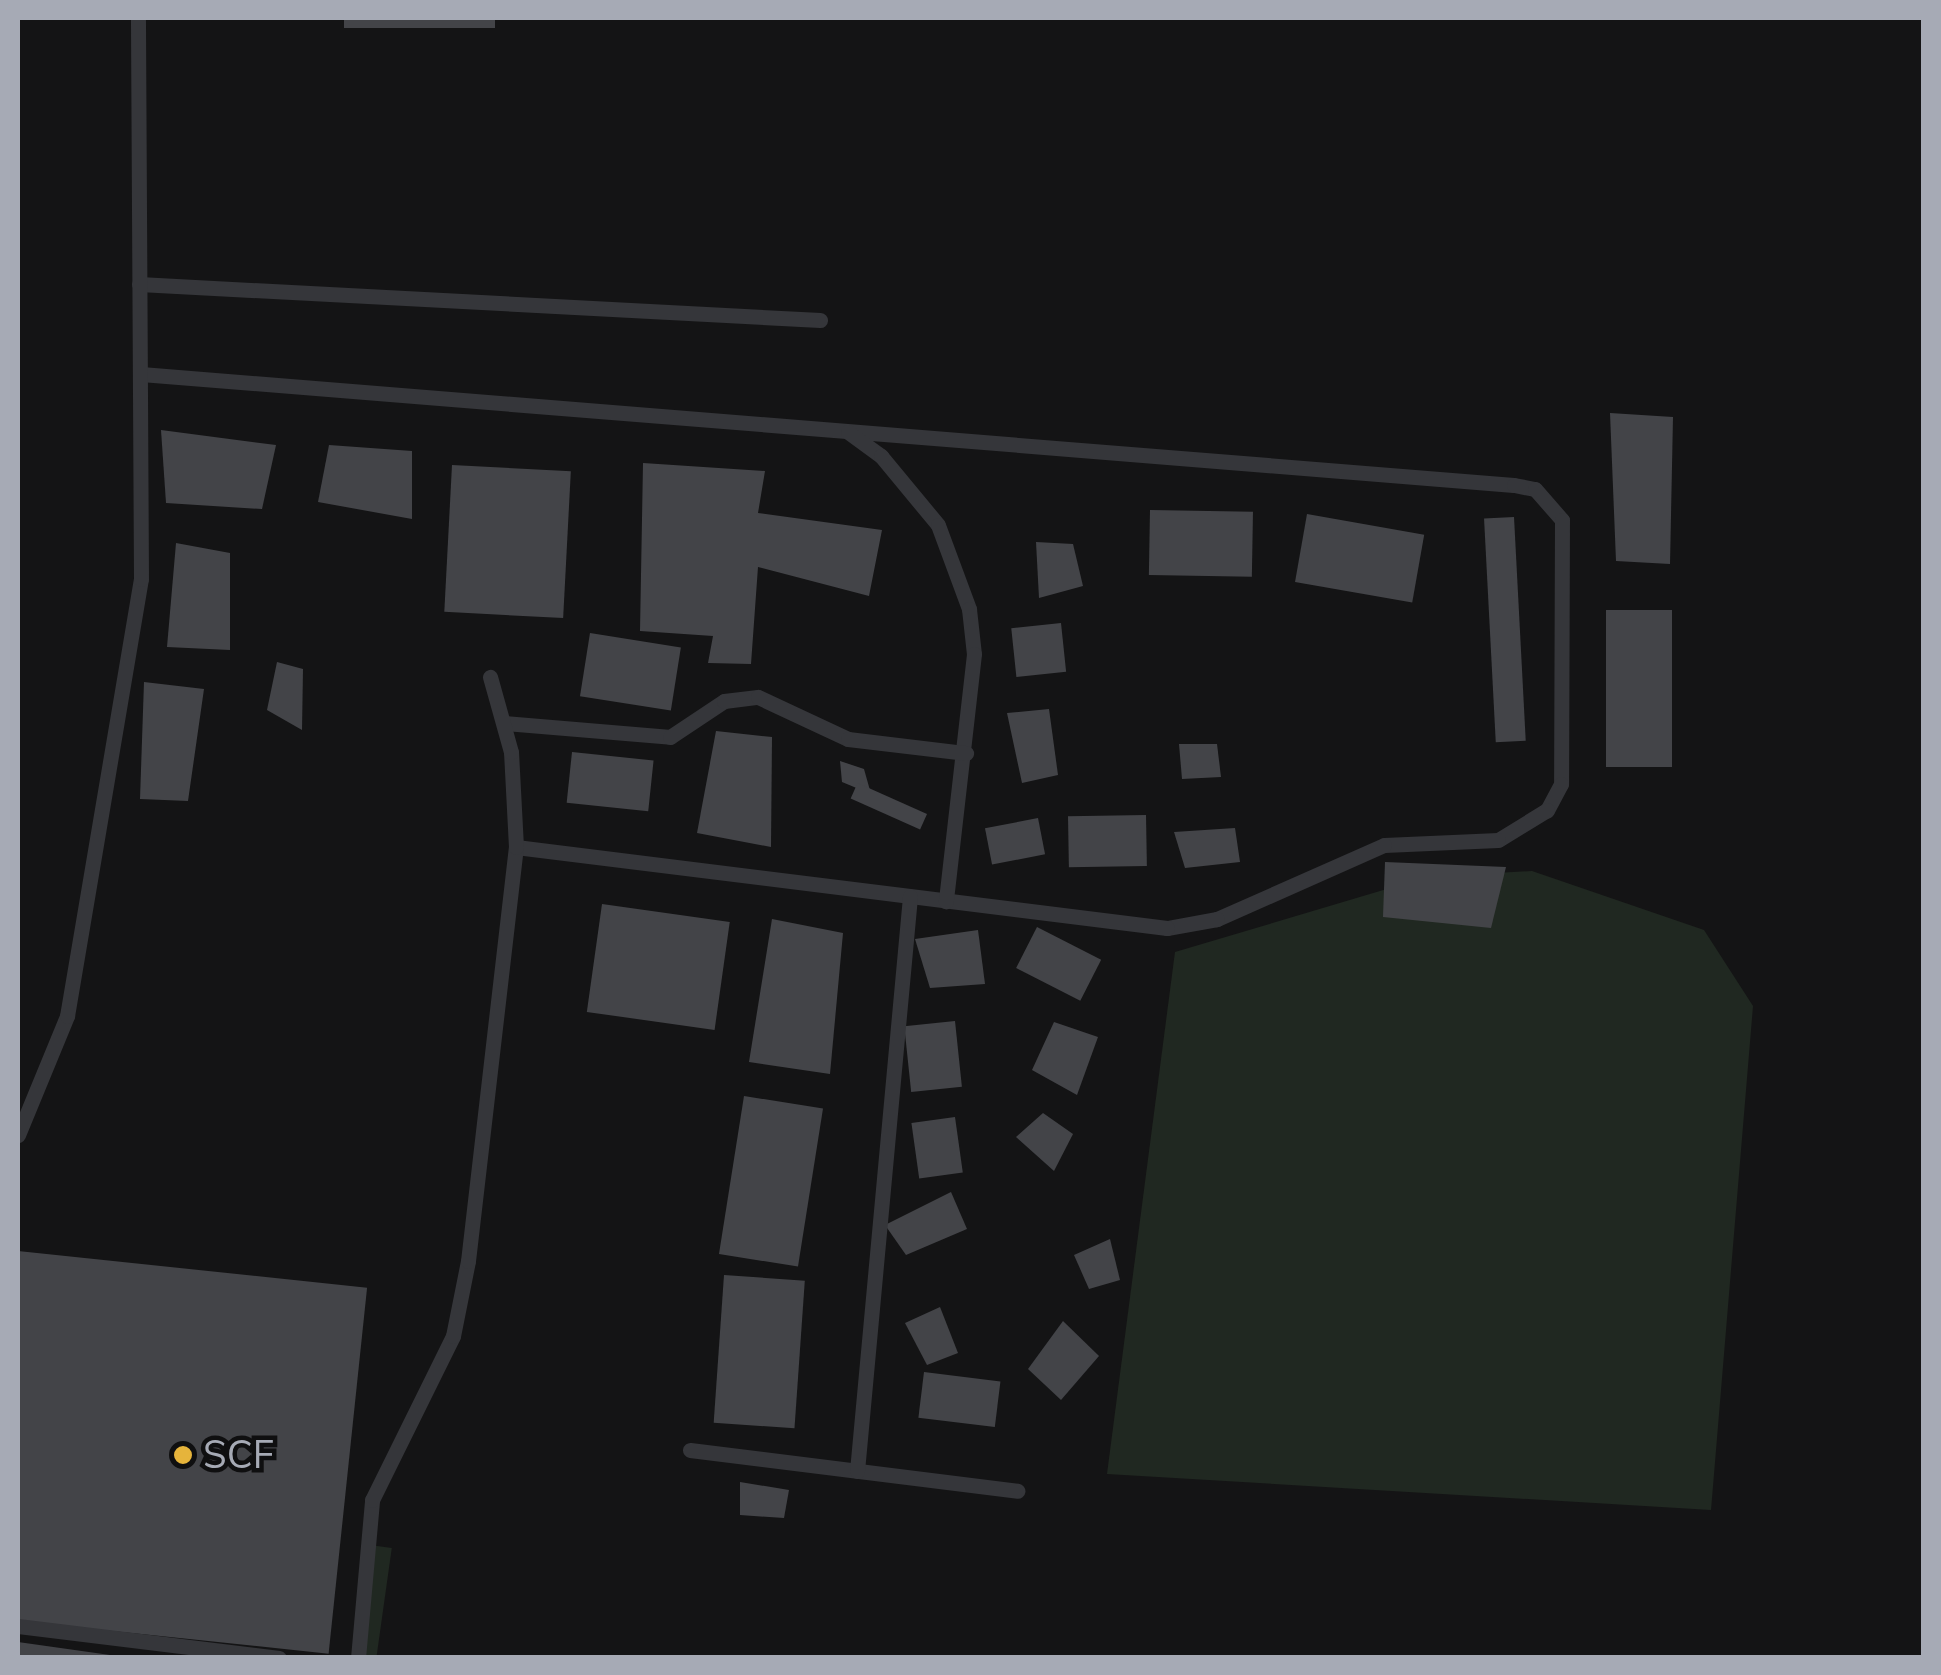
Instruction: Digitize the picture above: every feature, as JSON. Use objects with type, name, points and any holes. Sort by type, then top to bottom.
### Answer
[{"type":"lane","points":[[18,1135],[67,1016],[132,650],[145,507],[138,18]]},
{"type":"lane","points":[[139,284],[820,320]]},
{"type":"lane","points":[[142,374],[1514,485],[1535,489],[1562,520],[1564,755],[1548,810],[1525,829],[1498,840],[1371,849],[1192,926],[946,901],[516,847]]},
{"type":"lane","points":[[844,430],[912,488],[957,566],[974,654],[966,753],[946,901]]},
{"type":"lane","points":[[358,1658],[372,1500],[398,1432],[439,1370],[463,1299],[516,847],[505,723],[490,678]]},
{"type":"lane","points":[[505,723],[670,737],[724,701],[758,697],[848,738],[966,753]]},
{"type":"lane","points":[[857,1471],[910,896]]},
{"type":"lane","points":[[690,1450],[1017,1491]]},
{"type":"lane","points":[[18,1626],[279,1658]]},
{"type":"shaded area","points":[[1532,871],[1704,930],[1753,1006],[1711,1510],[1107,1474],[1175,952],[1427,877]]},
{"type":"shaded area","points":[[370,1545],[392,1548],[376,1658],[354,1658]]},
{"type":"building","points":[[344,18],[495,18],[495,28],[344,28]]},
{"type":"building","points":[[1610,413],[1673,417],[1670,564],[1616,561]]},
{"type":"building","points":[[161,430],[276,445],[262,509],[166,503]]},
{"type":"building","points":[[329,445],[412,451],[412,519],[318,502]]},
{"type":"building","points":[[643,463],[765,471],[758,513],[882,530],[869,596],[758,567],[751,664],[708,663],[713,636],[640,631]]},
{"type":"building","points":[[452,465],[571,471],[563,618],[444,612]]},
{"type":"building","points":[[1150,510],[1253,512],[1252,577],[1149,575]]},
{"type":"building","points":[[1307,514],[1424,535],[1412,603],[1295,582]]},
{"type":"building","points":[[1514,517],[1526,741],[1496,742],[1484,519]]},
{"type":"building","points":[[1036,542],[1073,544],[1083,586],[1039,598]]},
{"type":"building","points":[[176,543],[230,553],[230,650],[167,647]]},
{"type":"building","points":[[1606,610],[1672,610],[1672,767],[1606,767]]},
{"type":"building","points":[[1061,623],[1066,672],[1016,677],[1011,628]]},
{"type":"building","points":[[590,633],[681,647],[671,711],[580,696]]},
{"type":"building","points":[[277,662],[303,669],[302,730],[267,710]]},
{"type":"building","points":[[144,682],[204,689],[188,801],[140,799]]},
{"type":"building","points":[[1049,709],[1058,775],[1022,783],[1007,713]]},
{"type":"building","points":[[716,731],[772,737],[771,847],[697,833]]},
{"type":"building","points":[[1179,744],[1217,744],[1221,777],[1182,779]]},
{"type":"building","points":[[572,752],[654,761],[648,811],[567,803]]},
{"type":"building","points":[[840,761],[864,769],[871,794],[842,782]]},
{"type":"building","points":[[858,783],[927,814],[920,830],[851,799]]},
{"type":"building","points":[[1146,815],[1147,866],[1069,867],[1068,816]]},
{"type":"building","points":[[1038,818],[1045,854],[992,865],[985,828]]},
{"type":"building","points":[[1235,828],[1240,862],[1185,868],[1174,832]]},
{"type":"building","points":[[1385,862],[1506,867],[1491,928],[1383,917]]},
{"type":"building","points":[[602,904],[730,922],[715,1030],[587,1012]]},
{"type":"building","points":[[772,919],[843,933],[830,1074],[749,1062]]},
{"type":"building","points":[[1037,927],[1101,960],[1080,1001],[1016,968]]},
{"type":"building","points":[[978,930],[985,984],[930,988],[915,939]]},
{"type":"building","points":[[955,1021],[962,1087],[911,1092],[904,1026]]},
{"type":"building","points":[[1054,1022],[1098,1037],[1077,1095],[1032,1070]]},
{"type":"building","points":[[744,1096],[823,1109],[798,1267],[719,1254]]},
{"type":"building","points":[[1043,1113],[1073,1134],[1054,1171],[1016,1137]]},
{"type":"building","points":[[955,1117],[963,1172],[919,1179],[911,1123]]},
{"type":"building","points":[[951,1192],[967,1229],[906,1255],[885,1225]]},
{"type":"building","points":[[1110,1239],[1120,1280],[1089,1289],[1074,1255]]},
{"type":"building","name":"SCF","points":[[18,1251],[367,1288],[329,1654],[18,1621]]},
{"type":"building","points":[[724,1275],[805,1281],[794,1428],[714,1423]]},
{"type":"building","points":[[940,1307],[958,1353],[927,1365],[905,1323]]},
{"type":"building","points":[[1063,1321],[1099,1356],[1061,1400],[1028,1369]]},
{"type":"building","points":[[924,1372],[1000,1381],[995,1427],[918,1418]]},
{"type":"building","points":[[740,1482],[789,1490],[784,1518],[740,1515]]},
{"type":"building","points":[[18,1642],[110,1655],[18,1658]]},
{"type":"place","name":"SCF","points":[[183,1455]]}]
